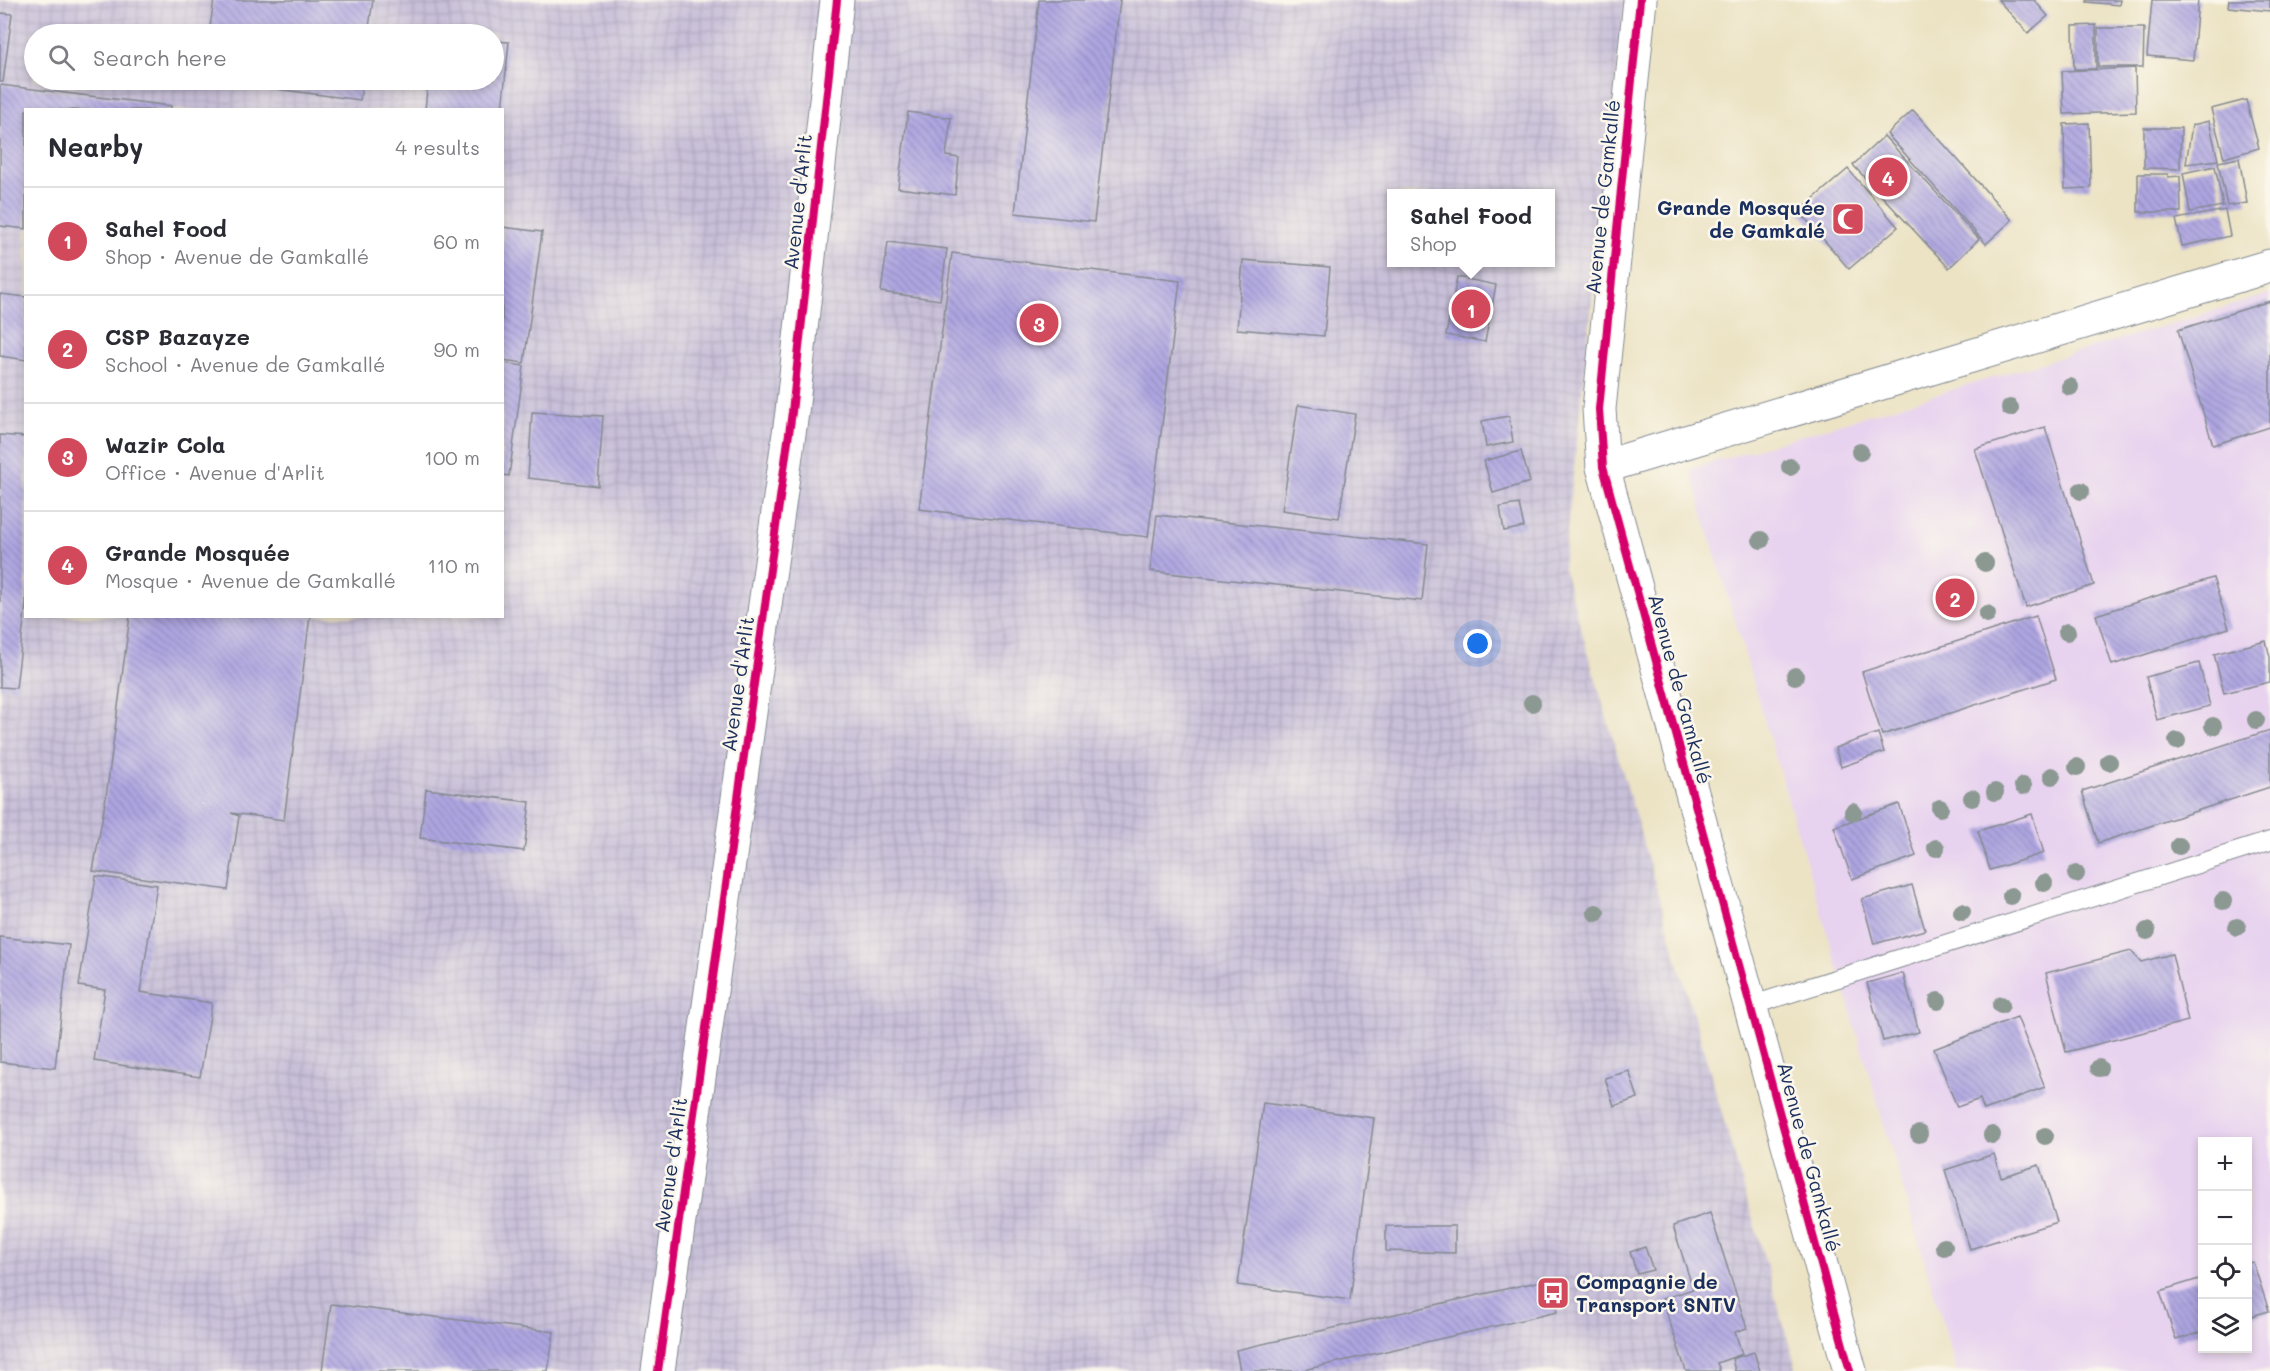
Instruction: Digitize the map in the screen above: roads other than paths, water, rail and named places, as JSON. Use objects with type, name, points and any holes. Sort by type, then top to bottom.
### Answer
[{"type":"street","name":"Avenue d'Arlit","points":[[658,1371],[792,412],[837,0]]},
{"type":"street","name":"Avenue de Gamkallé","points":[[1640,0],[1599,410],[1603,466],[1851,1371]]},
{"type":"street","points":[[1603,466],[2270,266]]},
{"type":"lane","points":[[1750,1006],[2270,841]]},
{"type":"place","name":"Grande Mosquée","points":[[1888,177]]},
{"type":"place","name":"Grande Mosquée de Gamkalé","points":[[1848,219]]},
{"type":"place","name":"Sahel Food","points":[[1471,309]]},
{"type":"place","name":"Wazir Cola","points":[[1039,323]]},
{"type":"place","name":"CSP Bazayze","points":[[1955,598]]},
{"type":"place","name":"Compagnie de Transport SNTV","points":[[1553,1293]]}]
